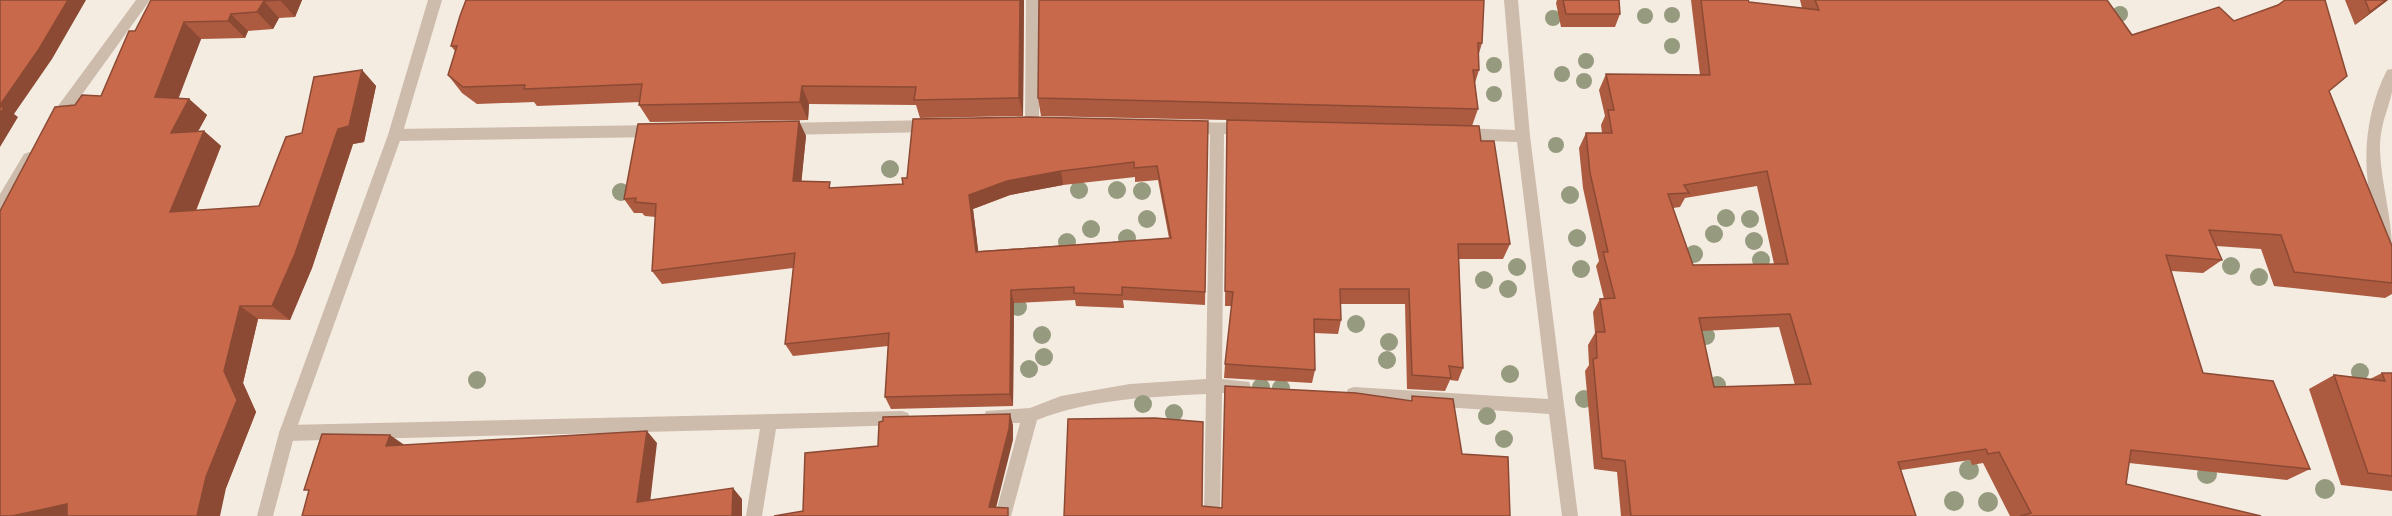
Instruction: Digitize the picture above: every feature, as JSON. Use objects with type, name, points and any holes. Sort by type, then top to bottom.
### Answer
[{"type":"street","points":[[48,131],[143,0]]},
{"type":"street","points":[[265,516],[287,433],[395,135],[435,0]]},
{"type":"street","points":[[1032,124],[1033,0]]},
{"type":"street","points":[[1511,0],[1523,136],[1570,516]]},
{"type":"street","points":[[2392,74],[2375,117],[2374,176],[2386,230],[2392,244]]},
{"type":"street","points":[[772,129],[949,126]]},
{"type":"street","points":[[1171,128],[1264,130]]},
{"type":"street","points":[[1212,516],[1216,386],[1217,129]]},
{"type":"street","points":[[395,135],[666,131]]},
{"type":"street","points":[[1441,134],[1523,136]]},
{"type":"street","points":[[0,207],[34,150]]},
{"type":"street","points":[[970,416],[1030,415],[1061,403],[1130,391],[1216,386],[1263,389]]},
{"type":"street","points":[[1333,393],[1556,407]]},
{"type":"street","points":[[1003,516],[1030,415]]},
{"type":"street","points":[[287,433],[923,417]]},
{"type":"street","points":[[754,516],[769,421]]},
{"type":"building","points":[[0,0],[68,0],[39,49],[0,105]]},
{"type":"building","points":[[151,0],[280,0],[264,1],[257,12],[231,14],[228,21],[184,22],[155,97],[189,99],[171,133],[204,131],[170,212],[259,206],[286,137],[302,133],[314,77],[362,70],[349,126],[338,129],[295,254],[272,306],[240,306],[224,371],[237,400],[206,477],[197,516],[67,516],[67,504],[12,516],[0,516],[0,211],[55,107],[75,105],[82,95],[101,96],[129,31],[135,31]]},
{"type":"building","points":[[466,0],[1020,0],[1019,98],[914,100],[916,87],[802,86],[800,102],[639,105],[642,84],[524,89],[525,85],[463,87],[448,75],[457,46],[451,46]]},
{"type":"building","points":[[1039,0],[1484,0],[1482,43],[1478,43],[1479,70],[1473,70],[1478,109],[1038,98]]},
{"type":"building","points":[[1563,0],[1619,0],[1620,14],[1566,14]]},
{"type":"building","points":[[1701,0],[1748,0],[1749,2],[1819,10],[1815,0],[2107,0],[2132,35],[2219,7],[2234,21],[2278,5],[2285,0],[2325,0],[2347,76],[2329,91],[2392,246],[2392,283],[2294,272],[2281,235],[2209,230],[2222,260],[2166,255],[2203,373],[2273,381],[2310,469],[2131,450],[2126,484],[2261,516],[2020,516],[2031,513],[1999,452],[1988,454],[1986,449],[1898,462],[1916,516],[1631,516],[1625,461],[1602,458],[1593,359],[1597,358],[1596,332],[1605,332],[1600,299],[1615,298],[1603,252],[1608,252],[1590,173],[1586,133],[1612,133],[1608,110],[1614,110],[1606,74],[1710,75]],"holes":[[[1767,171],[1788,264],[1693,265],[1668,194],[1689,193],[1684,185]],[[1790,314],[1811,384],[1714,387],[1699,318]]]},
{"type":"building","points":[[2365,0],[2386,0],[2370,12]]},
{"type":"building","points":[[1029,117],[1208,121],[1205,292],[1122,287],[1122,295],[1074,293],[1074,287],[1011,290],[1010,394],[885,397],[889,333],[785,344],[795,253],[652,271],[656,204],[635,202],[636,198],[624,199],[638,124],[799,121],[793,181],[830,182],[829,188],[903,184],[902,178],[907,178],[913,119]],"holes":[[[1134,162],[1134,168],[1157,166],[1171,238],[976,252],[969,195],[1007,181],[1061,171]]]},
{"type":"building","points":[[1227,120],[1479,126],[1481,141],[1494,141],[1510,244],[1458,244],[1463,368],[1449,366],[1451,378],[1412,375],[1409,289],[1340,289],[1341,320],[1314,319],[1315,370],[1225,364],[1233,292],[1225,291]]},
{"type":"building","points":[[2382,373],[2392,373],[2392,476],[2368,473],[2334,375],[2385,381]]},
{"type":"building","points":[[1225,386],[1356,393],[1412,401],[1412,396],[1453,399],[1462,454],[1508,457],[1510,516],[1064,516],[1068,419],[1155,418],[1203,422],[1202,506],[1222,508]]},
{"type":"building","points":[[1010,414],[1009,429],[989,507],[1008,508],[1008,516],[774,516],[803,511],[805,453],[878,446],[879,422],[883,421],[883,417]]},
{"type":"building","points":[[647,431],[637,502],[733,488],[732,516],[302,516],[309,490],[304,490],[322,434],[390,435],[386,446]]}]
